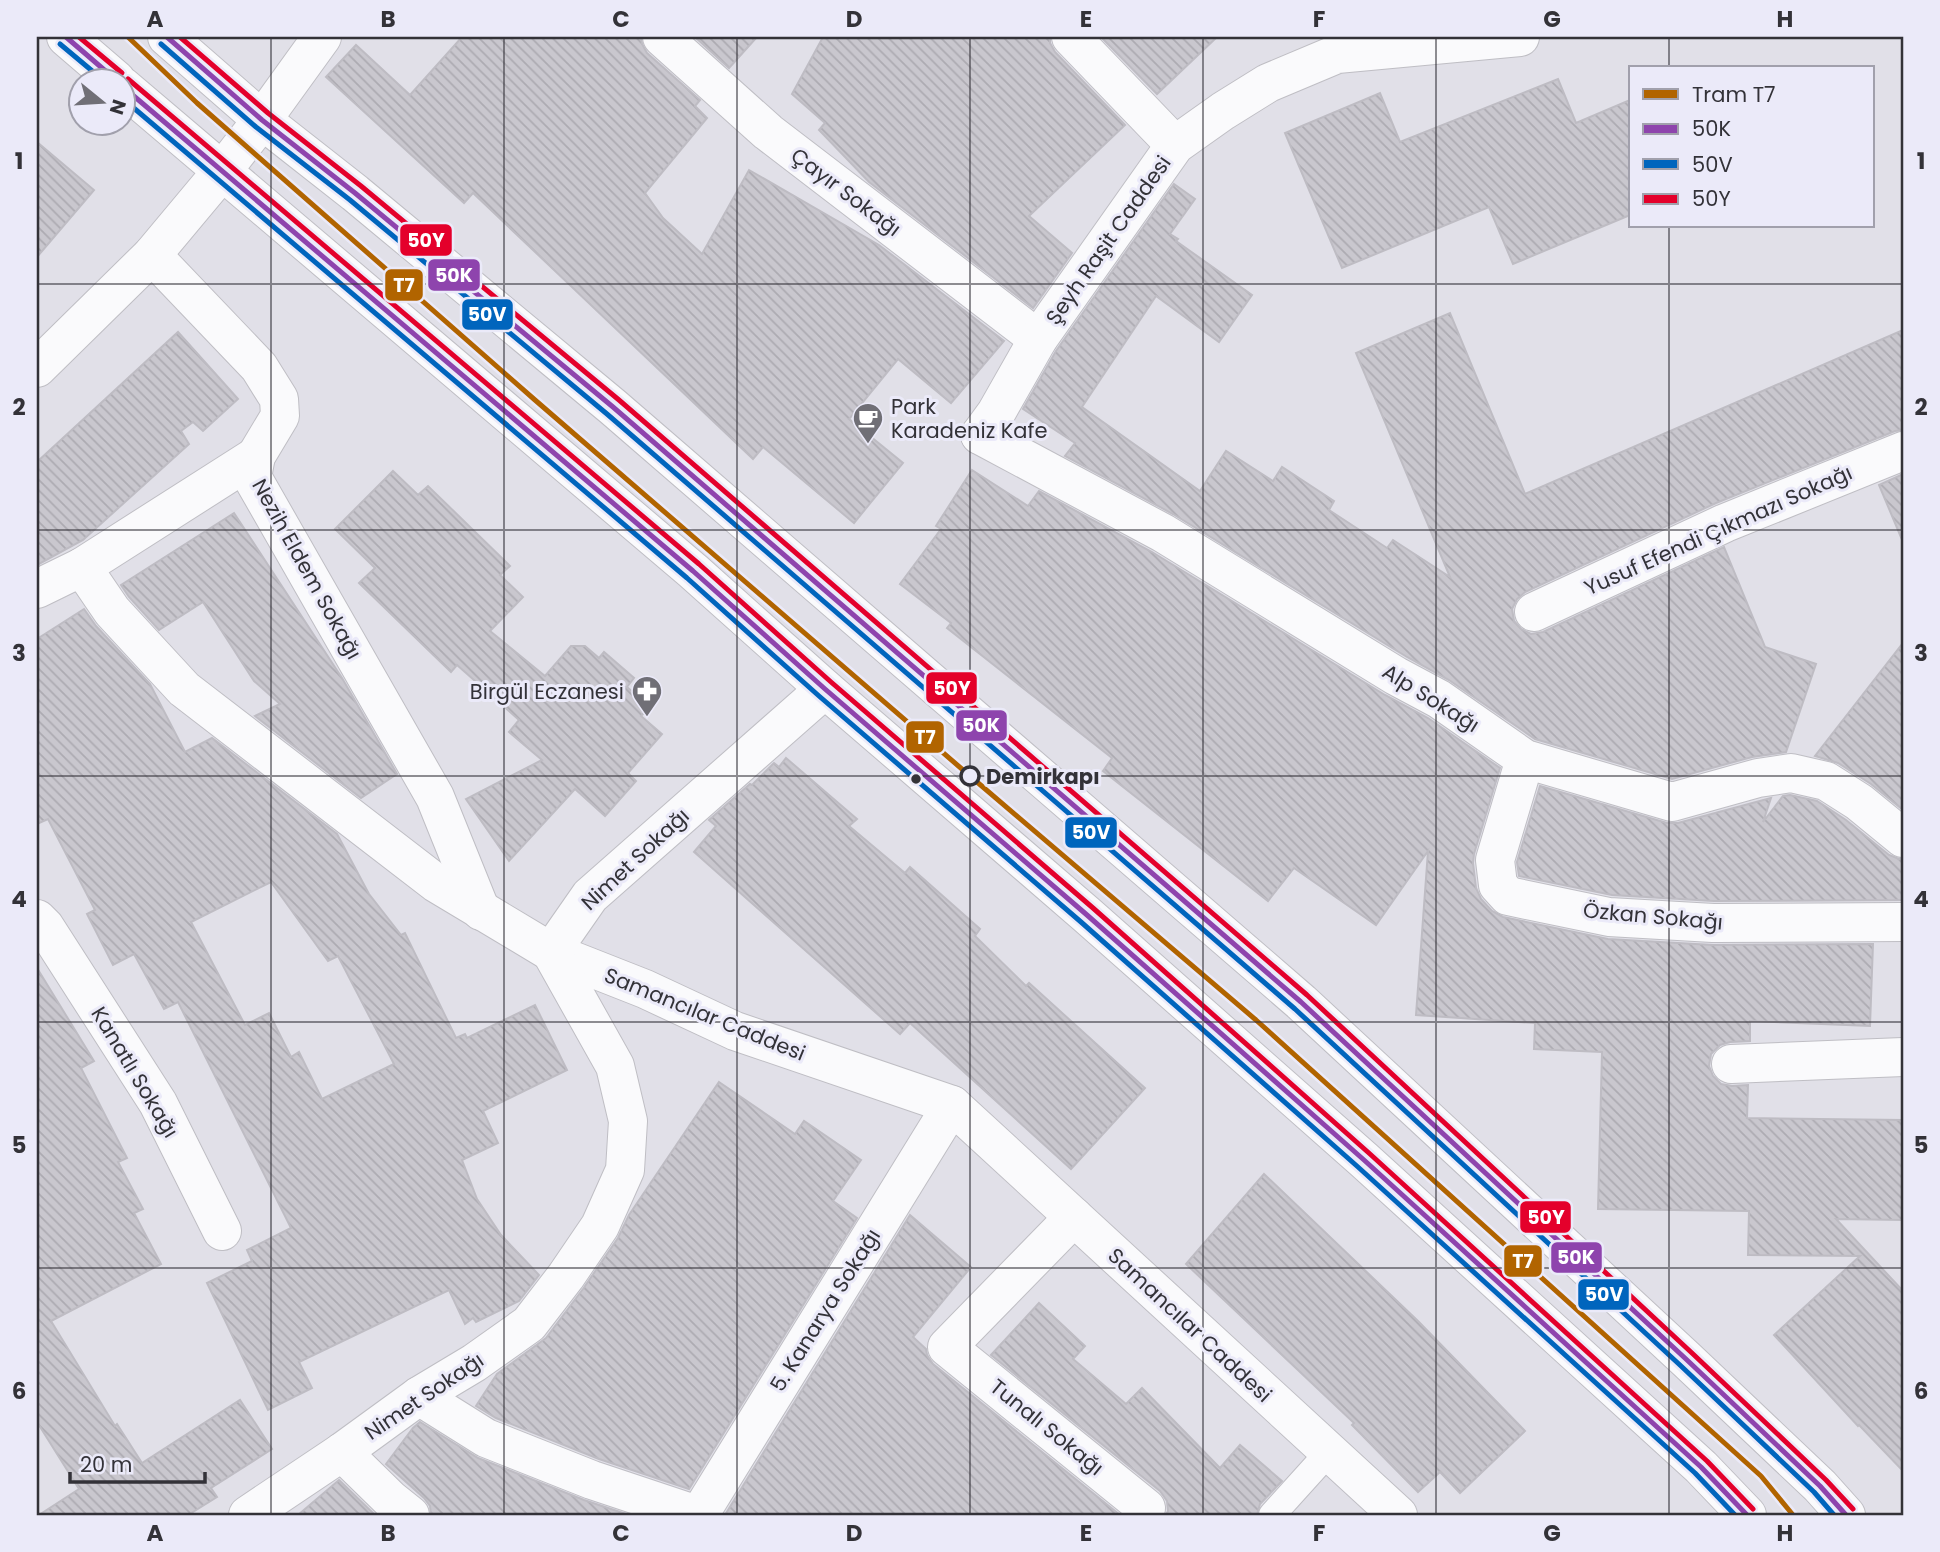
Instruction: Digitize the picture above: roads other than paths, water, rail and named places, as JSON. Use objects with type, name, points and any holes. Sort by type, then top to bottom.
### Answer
[{"type":"street","points":[[66,37],[100,66]]},
{"type":"street","points":[[167,37],[262,120],[355,193],[612,407],[1300,1002],[1687,1360],[1820,1486],[1846,1515]]},
{"type":"street","points":[[37,368],[152,255],[262,120],[322,37]]},
{"type":"street","name":"Çayır Sokağı","points":[[662,37],[768,132],[1038,339]]},
{"type":"street","points":[[1071,37],[1175,145]]},
{"type":"street","name":"Şeyh Raşit Caddesi","points":[[980,435],[996,413],[1038,339],[1175,145],[1223,111],[1329,45],[1520,37]]},
{"type":"street","points":[[136,98],[693,571],[1087,915],[1364,1160],[1701,1467],[1747,1515]]},
{"type":"street","name":"Nezih Eldem Sokağı","points":[[152,255],[259,367],[279,398],[280,416],[256,456],[252,477],[435,797],[481,911]]},
{"type":"street","name":"Alp Sokağı","points":[[980,435],[1163,533],[1396,676],[1439,699],[1525,759],[1672,802],[1758,778],[1791,773],[1826,781],[1859,802],[1903,838]]},
{"type":"street","name":"Yusuf Efendi Çıkmazı Sokağı","points":[[1534,612],[1725,523],[1903,451]]},
{"type":"street","points":[[37,589],[82,567],[256,456]]},
{"type":"street","name":"Samancılar Caddesi","points":[[82,567],[112,611],[184,689],[436,883],[481,911],[551,952],[645,989],[735,1031],[952,1105],[1398,1515]]},
{"type":"street","name":"Nimet Sokağı","points":[[248,1515],[528,1324],[566,1276],[600,1226],[625,1170],[628,1121],[615,1066],[551,952],[590,896],[825,689]]},
{"type":"street","name":"Özkan Sokağı","points":[[1525,759],[1495,860],[1498,885],[1508,896],[1609,917],[1713,923],[1903,922]]},
{"type":"street","name":"Kanatlı Sokağı","points":[[37,919],[45,927],[158,1103],[222,1231]]},
{"type":"street","points":[[1731,1064],[1903,1057]]},
{"type":"street","name":"5. Kanarya Sokağı","points":[[698,1515],[952,1105]]},
{"type":"street","name":"Tunalı Sokağı","points":[[1074,1217],[947,1347],[1146,1508]]},
{"type":"street","points":[[419,1396],[486,1438],[592,1480],[698,1515]]},
{"type":"street","points":[[342,1452],[410,1515]]},
{"type":"lane","points":[[1272,1515],[1328,1453]]},
{"type":"tram line","name":"T7","points":[[128,37],[197,103],[535,400],[1256,1020],[1761,1476],[1793,1515]]},
{"type":"place","name":"Park Karadeniz Kafe","points":[[868,445]]},
{"type":"place","name":"Birgül Eczanesi","points":[[647,718]]},
{"type":"place","name":"Demirkapı","points":[[970,776]]}]
